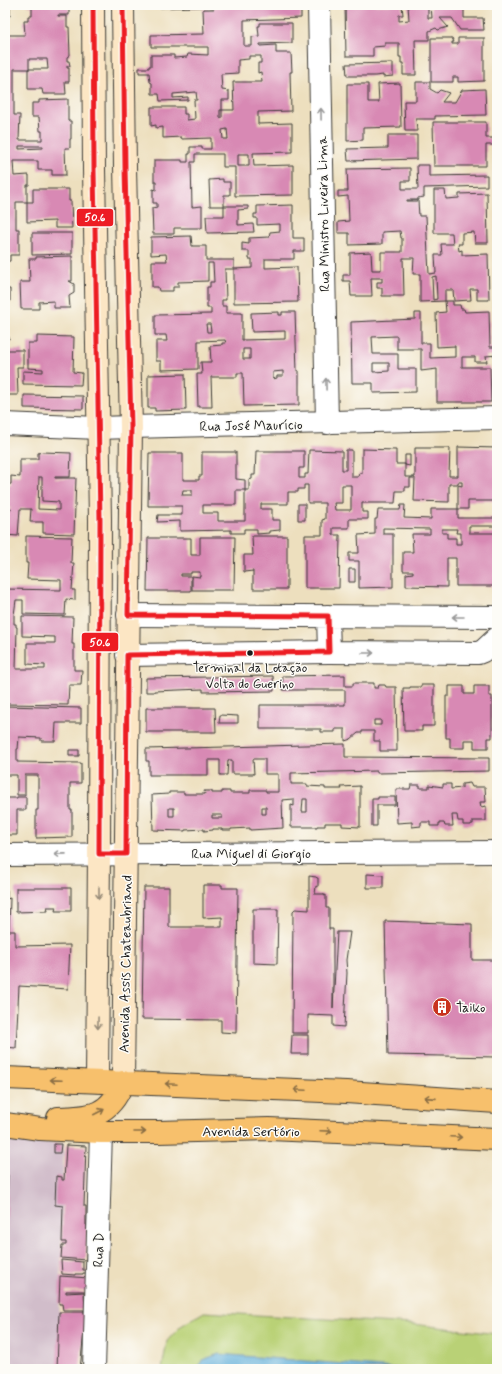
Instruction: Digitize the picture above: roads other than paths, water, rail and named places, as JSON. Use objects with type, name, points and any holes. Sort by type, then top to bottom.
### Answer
[{"type":"main road","points":[[5,1078],[346,1092],[497,1102]]},
{"type":"main road","points":[[5,1120],[80,1118],[94,1114],[106,1108],[113,1102],[118,1095],[123,1082]]},
{"type":"main road","name":"Avenida Sertório","points":[[5,1124],[40,1129],[101,1132],[269,1129],[497,1139]]},
{"type":"street","name":"Avenida Assis Chateaubriand","points":[[93,5],[94,169],[100,520],[97,1081]]},
{"type":"street","name":"Avenida Assis Chateaubriand","points":[[123,5],[124,167],[131,428],[123,1082]]},
{"type":"street","name":"Rua Ministro Liveira Lima","points":[[319,5],[327,423]]},
{"type":"street","points":[[94,169],[124,167]]},
{"type":"street","name":"Rua José Maurício","points":[[5,424],[131,428],[497,418]]},
{"type":"street","points":[[100,520],[129,520]]},
{"type":"street","points":[[128,615],[497,617]]},
{"type":"street","points":[[328,616],[329,652]]},
{"type":"street","points":[[128,655],[329,652],[478,652],[482,651],[497,638]]},
{"type":"street","name":"Rua Miguel di Giorgio","points":[[5,855],[497,852]]},
{"type":"street","name":"Rua D","points":[[94,1369],[101,1132]]},
{"type":"water","points":[[219,1354],[407,1369],[198,1369],[202,1360]]},
{"type":"place","name":"Terminal da Lotação Volta do Guerino","points":[[250,653]]},
{"type":"place","name":"Taiko","points":[[442,1007]]}]
